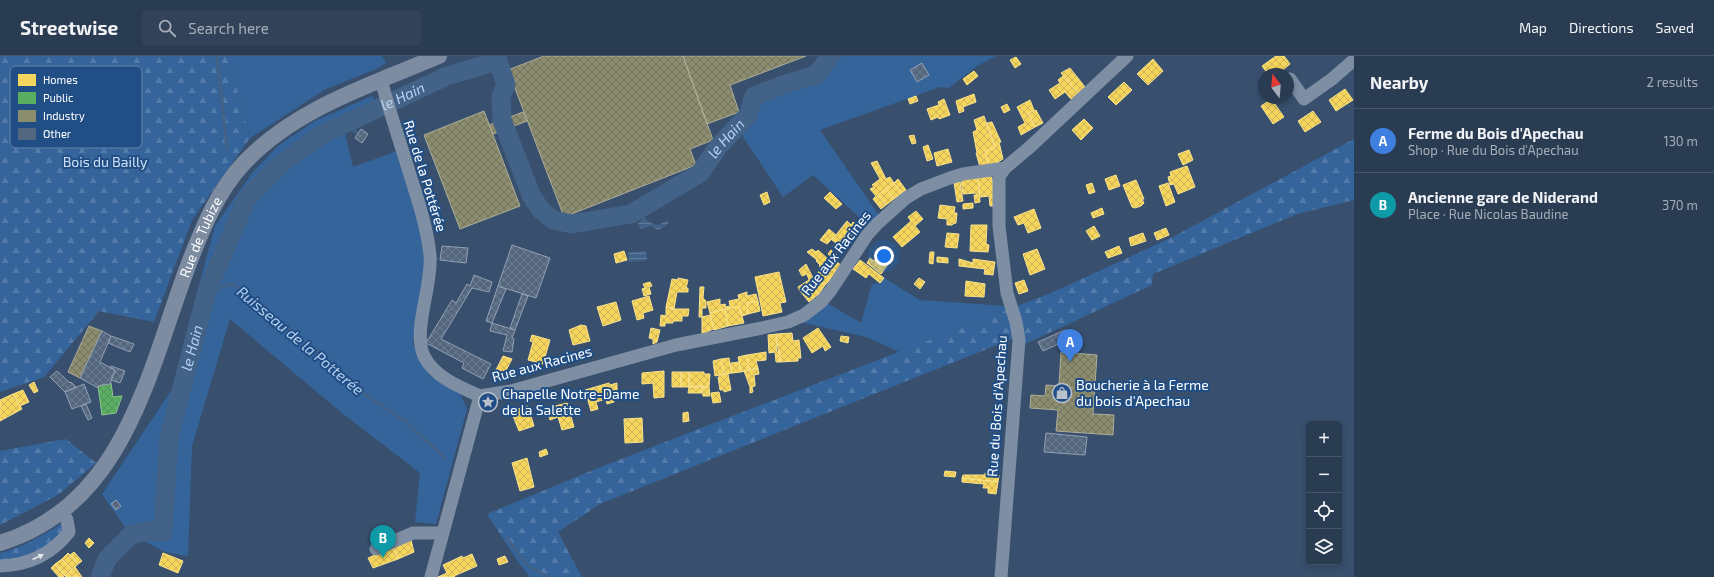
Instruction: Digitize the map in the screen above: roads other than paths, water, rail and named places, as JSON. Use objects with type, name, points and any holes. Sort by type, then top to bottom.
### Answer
[{"type":"main road","name":"Rue de Tubize","points":[[0,543],[28,532],[62,511],[80,495],[101,472],[114,454],[145,390],[184,274],[200,233],[221,194],[242,165],[268,141],[297,120],[338,98],[439,56]]},
{"type":"street","points":[[1005,168],[1031,146],[1127,56]]},
{"type":"street","points":[[1294,85],[1304,99],[1332,79],[1354,60]]},
{"type":"street","name":"Rue de la Pottérée","points":[[381,80],[389,112],[421,210],[428,240],[430,257],[429,281],[420,336],[422,350],[428,363],[437,372],[455,384],[480,396]]},
{"type":"street","name":"Rue du Bois d'Apechau","points":[[1001,577],[1019,349],[1019,334],[1011,309],[1003,268],[999,226],[999,177],[1005,168]]},
{"type":"street","name":"Rue aux Racines","points":[[480,396],[511,391],[676,344],[762,328],[798,319],[810,312],[821,302],[840,278],[868,235],[884,217],[906,198],[921,189],[963,174],[1005,168]]},
{"type":"street","points":[[431,577],[480,396]]},
{"type":"street","points":[[0,566],[23,563],[38,558],[62,542],[69,532],[67,520],[62,511]]},
{"type":"street","points":[[376,549],[413,534],[442,533]]},
{"type":"waterway","points":[[217,56],[227,149]]},
{"type":"waterway","name":"le Hain","points":[[100,577],[107,559],[131,535],[147,531],[163,532],[169,437],[207,291],[247,198],[282,163],[321,135],[447,76],[498,61],[506,85],[501,97],[502,120],[532,197],[541,210],[553,220],[572,224],[631,214],[700,173],[718,147],[748,115],[754,96],[785,84],[816,75],[831,56]]},
{"type":"waterway","points":[[346,123],[358,134]]},
{"type":"waterway","name":"Ruisseau de la Potterée","points":[[207,291],[233,284],[335,366],[344,381],[405,421],[445,458]]},
{"type":"waterway","name":"Ruisseau de la Potterée","points":[[507,538],[528,566],[548,577]]},
{"type":"place","name":"Ferme du Bois d'Apechau","points":[[1070,362]]},
{"type":"place","name":"Boucherie à la Ferme du bois d'Apechau","points":[[1062,393]]},
{"type":"place","name":"Chapelle Notre-Dame de la Salette","points":[[488,402]]},
{"type":"place","name":"Ancienne gare de Niderand","points":[[383,558]]},
{"type":"park label","name":"Bois du Bailly","points":[[105,162]]}]
